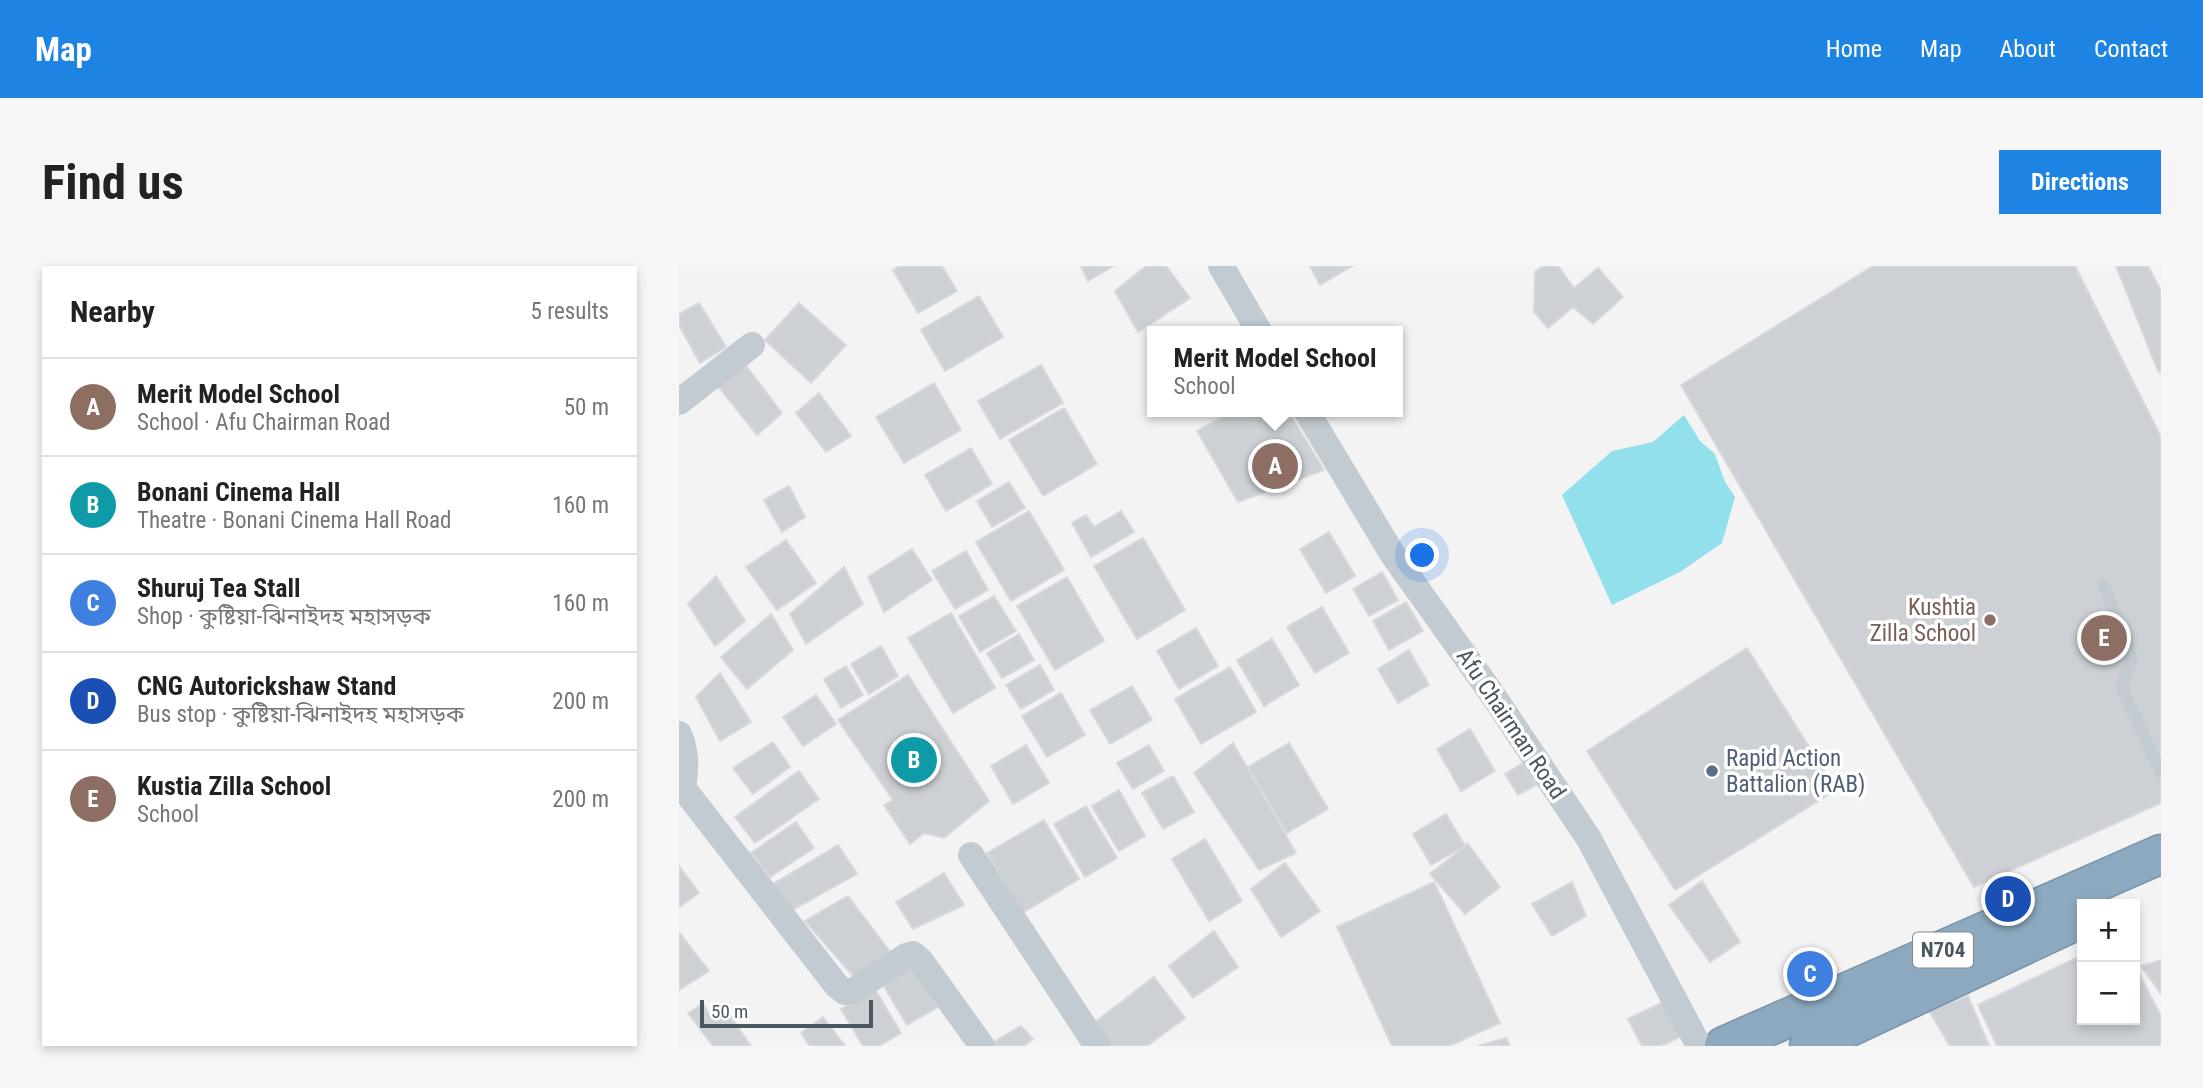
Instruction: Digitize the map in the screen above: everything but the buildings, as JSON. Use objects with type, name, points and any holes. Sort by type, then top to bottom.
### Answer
[{"type":"highway","name":"N704","points":[[1724,1046],[2161,854]]},
{"type":"highway","points":[[2124,899],[2161,882]]},
{"type":"highway","name":"N704","points":[[1809,1046],[2077,920]]},
{"type":"street","points":[[1221,266],[1256,326]]},
{"type":"street","points":[[679,402],[752,345]]},
{"type":"street","name":"Afu Chairman Road","points":[[1310,417],[1393,555],[1490,691],[1589,839],[1699,1046]]},
{"type":"street","points":[[679,734],[687,763],[683,788],[838,986],[845,992],[853,991],[913,954],[921,961],[982,1046]]},
{"type":"street","points":[[971,855],[1097,1046]]},
{"type":"lane","points":[[2103,585],[2132,656],[2129,671],[2122,679],[2122,690],[2161,772]]},
{"type":"water","points":[[1684,415],[1700,441],[1715,454],[1725,482],[1735,497],[1722,543],[1680,572],[1612,605],[1562,495],[1612,451],[1653,442]]},
{"type":"place","name":"Merit Model School","points":[[1275,466]]},
{"type":"place","name":"Kushtia Zilla School","points":[[1990,620]]},
{"type":"place","name":"Kustia Zilla School","points":[[2104,638]]},
{"type":"place","name":"Bonani Cinema Hall","points":[[914,760]]},
{"type":"place","name":"Rapid Action Battalion (RAB)","points":[[1712,771]]},
{"type":"place","name":"CNG Autorickshaw Stand","points":[[2008,899]]},
{"type":"place","name":"Shuruj Tea Stall","points":[[1810,974]]}]
